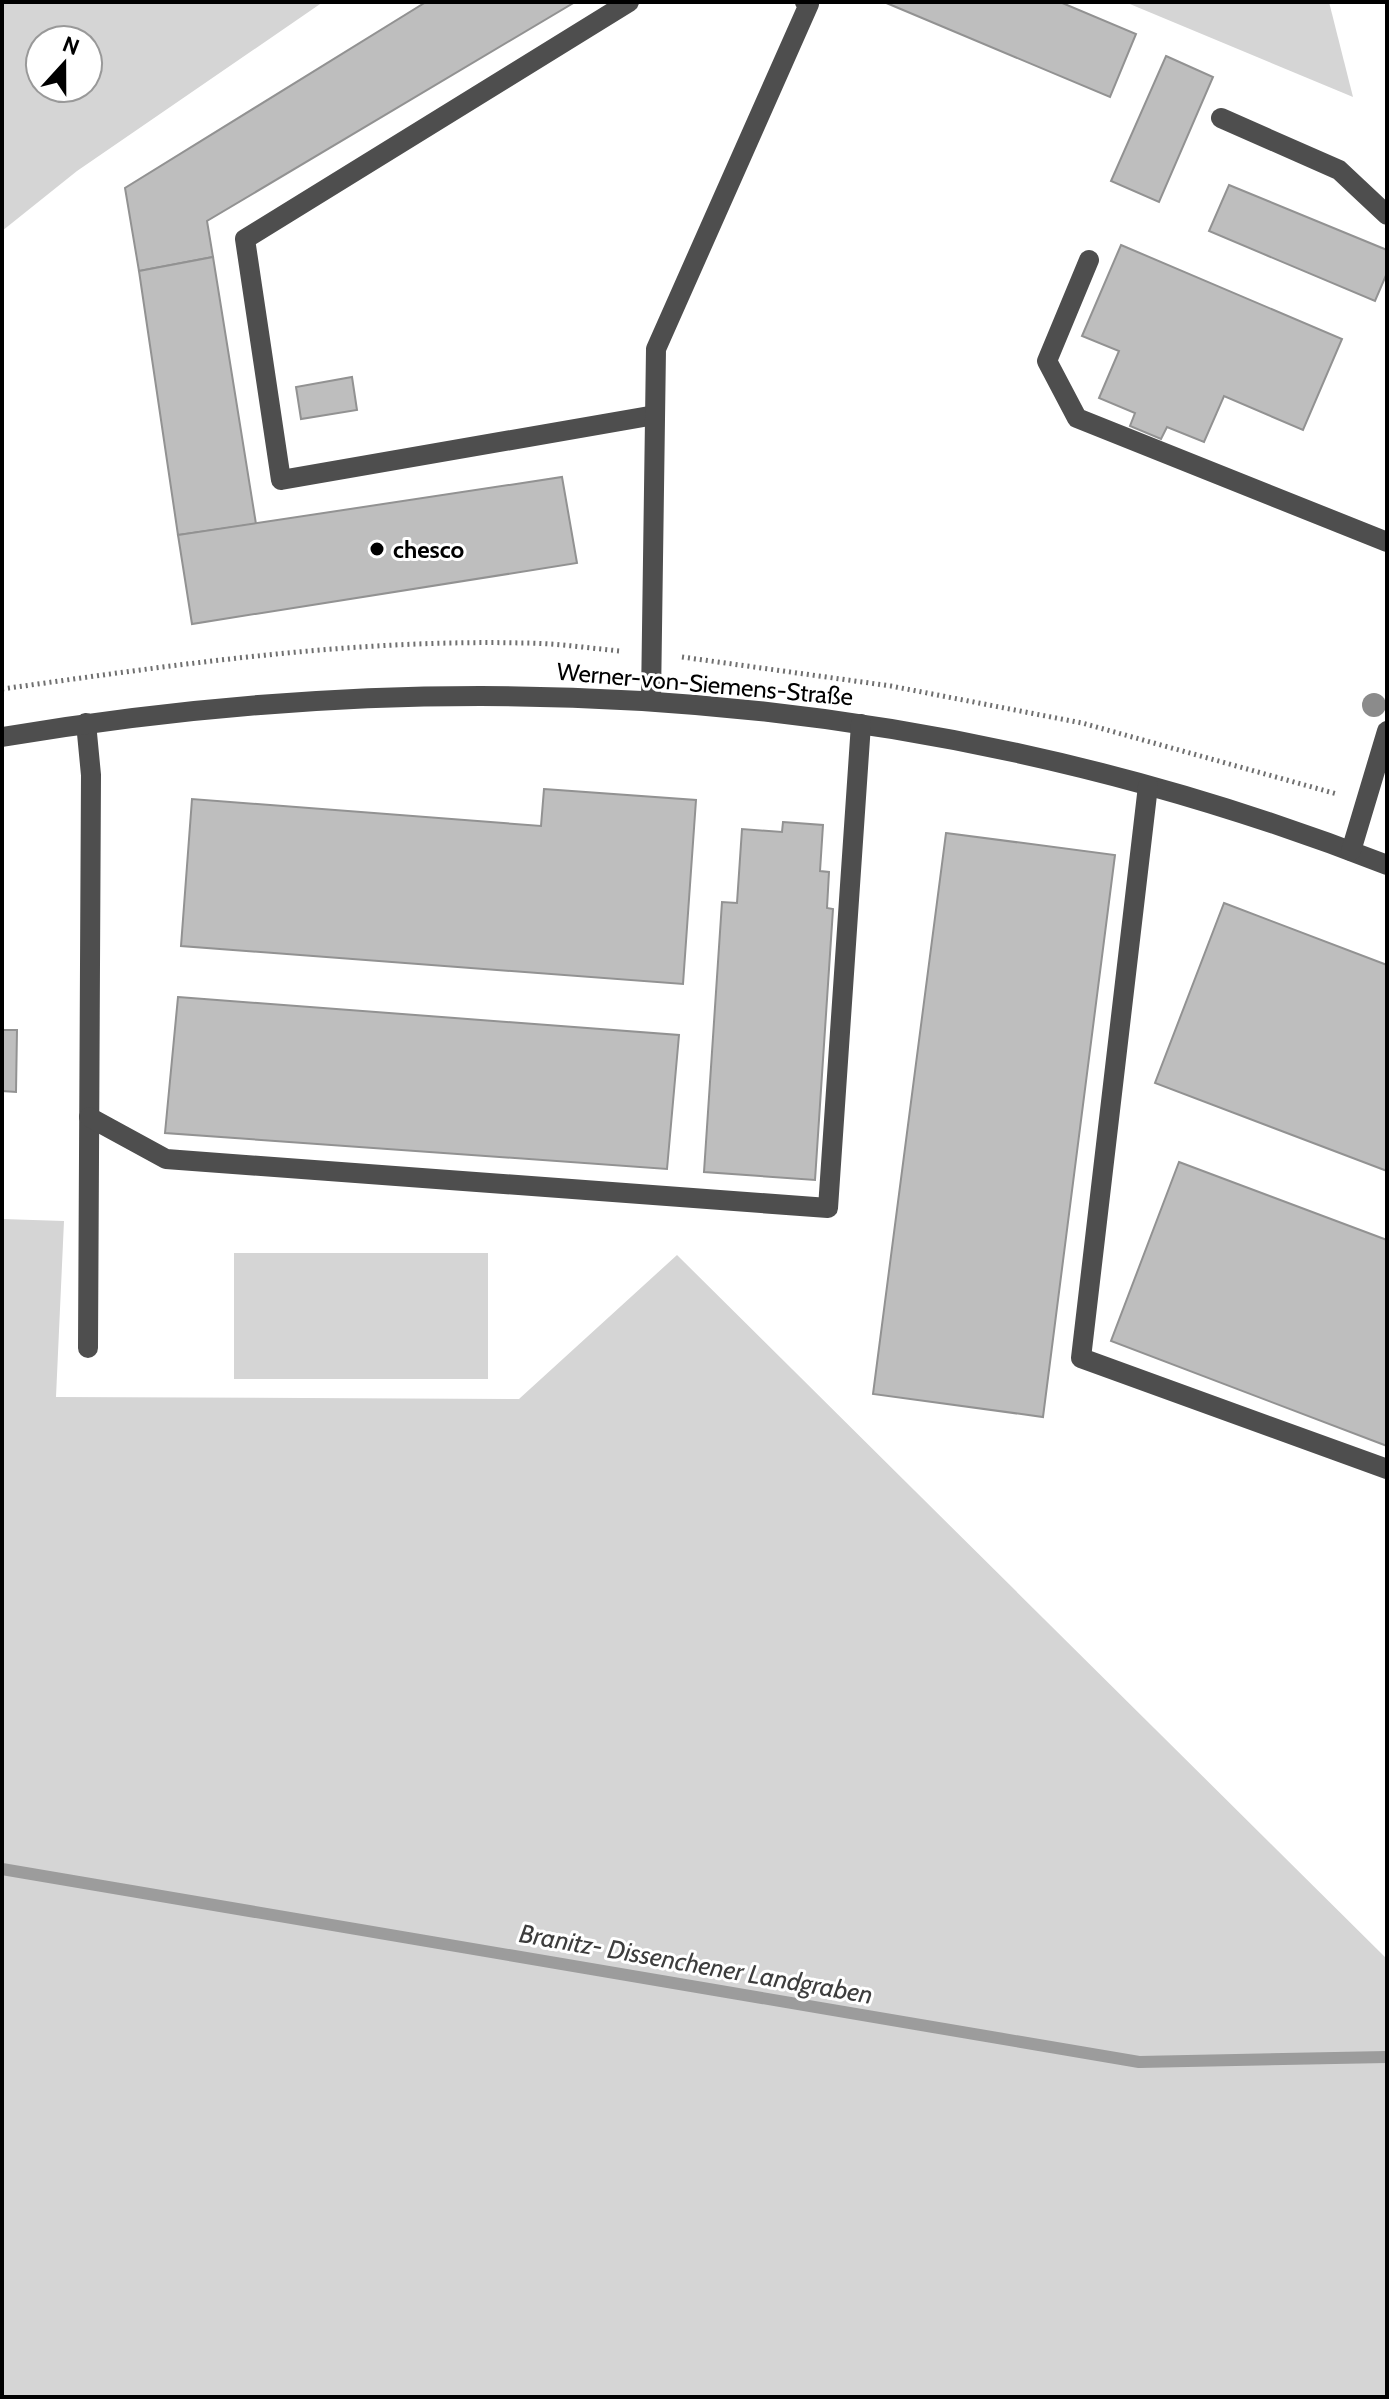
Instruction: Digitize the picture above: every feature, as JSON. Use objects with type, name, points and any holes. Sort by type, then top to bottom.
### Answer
[{"type":"street","points":[[629,2],[245,239],[281,480],[655,415]]},
{"type":"street","points":[[651,700],[656,349],[809,4],[805,2]]},
{"type":"street","points":[[1221,118],[1339,170],[1387,215]]},
{"type":"street","points":[[1089,260],[1047,361],[1077,418],[1387,542]]},
{"type":"street","name":"Werner-von-Siemens-Straße","points":[[2,737],[198,708],[368,697],[538,695],[651,700],[861,724],[986,747],[1148,786],[1387,865]]},
{"type":"street","points":[[86,723],[91,775],[88,1348]]},
{"type":"street","points":[[89,1117],[166,1159],[828,1208],[861,724]]},
{"type":"street","points":[[1351,851],[1387,731]]},
{"type":"street","points":[[1148,786],[1081,1358],[1387,1469]]},
{"type":"shaded area","points":[[2,2],[323,2],[77,171],[2,231]]},
{"type":"shaded area","points":[[1125,2],[1329,2],[1353,97]]},
{"type":"shaded area","points":[[2,1219],[64,1221],[56,1397],[519,1399],[677,1255],[1387,1959],[1387,2397],[2,2397]]},
{"type":"shaded area","points":[[234,1253],[488,1253],[488,1379],[234,1379]]},
{"type":"building","points":[[426,2],[575,2],[207,221],[213,257],[139,271],[125,188]]},
{"type":"building","points":[[884,2],[1060,2],[1136,34],[1110,97]]},
{"type":"building","points":[[1166,56],[1213,77],[1159,202],[1111,181]]},
{"type":"building","points":[[1229,185],[1387,250],[1387,273],[1375,301],[1209,231]]},
{"type":"building","points":[[1121,245],[1342,339],[1303,430],[1224,396],[1204,442],[1167,427],[1161,439],[1130,426],[1135,413],[1099,398],[1119,351],[1082,336]]},
{"type":"building","points":[[213,257],[256,524],[178,535],[139,271]]},
{"type":"building","points":[[352,377],[357,410],[301,419],[296,387]]},
{"type":"building","name":"chesco","points":[[562,477],[577,563],[192,624],[178,535]]},
{"type":"building","points":[[544,789],[696,800],[683,984],[181,946],[192,799],[541,826]]},
{"type":"building","points":[[783,822],[823,825],[820,871],[829,872],[827,908],[833,909],[815,1180],[704,1172],[722,902],[737,903],[742,829],[782,832]]},
{"type":"building","points":[[946,833],[1115,855],[1043,1417],[873,1394]]},
{"type":"building","points":[[1224,903],[1387,965],[1387,1171],[1155,1083]]},
{"type":"building","points":[[178,997],[679,1035],[667,1169],[165,1133]]},
{"type":"building","points":[[2,1030],[17,1030],[16,1092],[2,1091]]},
{"type":"building","points":[[1179,1162],[1387,1240],[1387,1446],[1111,1341]]},
{"type":"waterway","name":"Branitz- Dissenchener Landgraben","points":[[2,1869],[1139,2062],[1387,2057]]},
{"type":"place","name":"chesco","points":[[377,549]]}]
